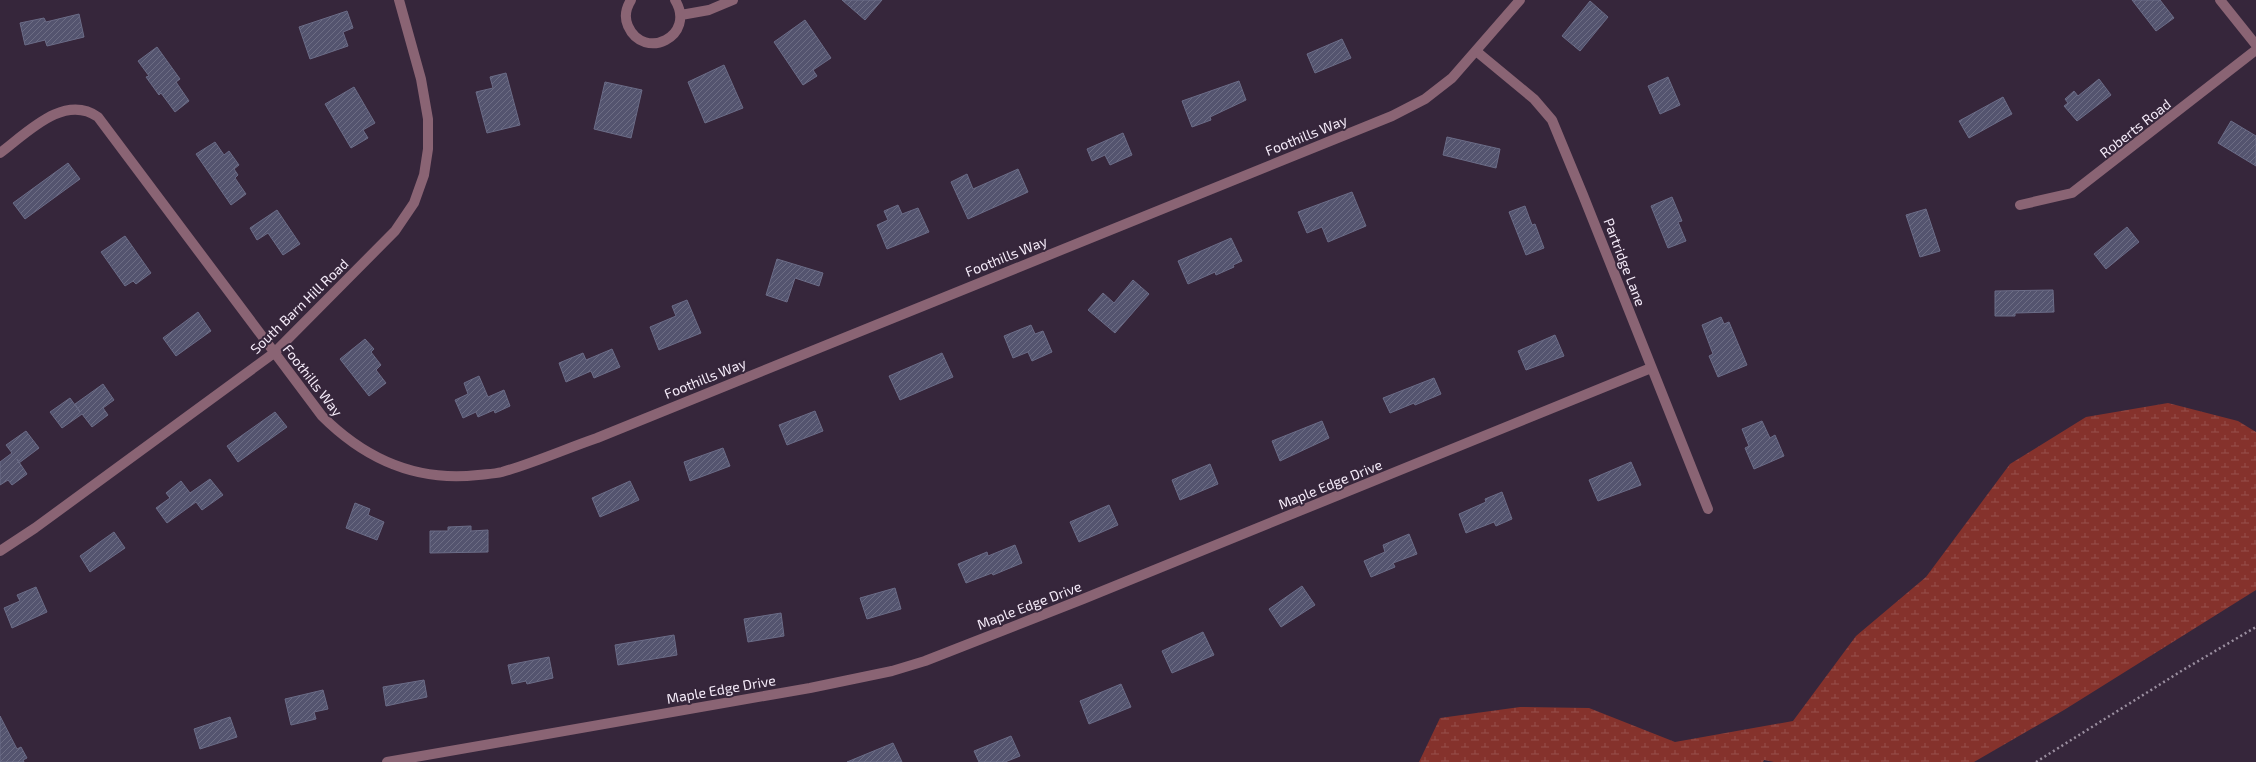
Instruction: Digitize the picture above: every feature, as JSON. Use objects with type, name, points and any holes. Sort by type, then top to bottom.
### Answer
[{"type":"street","name":"South Barn Hill Road","points":[[0,550],[35,528],[274,353],[395,231],[414,203],[424,175],[428,149],[428,119],[421,79],[399,0]]},
{"type":"street","points":[[631,0],[626,14],[626,23],[630,31],[644,42],[653,44],[670,38],[676,32],[680,15],[675,0]]},
{"type":"street","points":[[680,15],[709,10],[733,0]]},
{"type":"street","name":"Foothills Way","points":[[0,153],[50,116],[59,112],[80,108],[98,117],[274,353],[322,416],[337,432],[365,452],[414,472],[438,477],[461,477],[501,472],[597,438],[995,275],[1392,116],[1425,99],[1452,78],[1520,0]]},
{"type":"street","points":[[2220,0],[2256,44]]},
{"type":"street","name":"Roberts Road","points":[[2020,205],[2072,193],[2256,50]]},
{"type":"street","name":"Partridge Lane","points":[[1476,51],[1534,99],[1552,120],[1708,509]]},
{"type":"street","name":"Maple Edge Drive","points":[[387,762],[810,688],[905,667],[1083,599],[1651,368]]},
{"type":"path","points":[[2036,762],[2183,670],[2256,628]]},
{"type":"green space","points":[[2168,403],[2238,421],[2256,432],[2256,590],[2064,710],[1974,762],[1774,762],[1764,760],[1763,762],[1419,762],[1440,718],[1520,707],[1589,708],[1675,742],[1793,721],[1856,636],[1926,577],[2010,464],[2086,417]]},
{"type":"building","points":[[842,0],[882,0],[865,20]]},
{"type":"building","points":[[2132,0],[2160,0],[2174,18],[2156,31]]},
{"type":"building","points":[[1590,1],[1608,17],[1580,51],[1562,36]]},
{"type":"building","points":[[347,11],[353,28],[343,32],[348,46],[310,59],[299,27]]},
{"type":"building","points":[[79,14],[84,37],[47,46],[45,40],[25,45],[20,23],[44,18],[46,22]]},
{"type":"building","points":[[805,20],[831,58],[813,70],[817,76],[803,85],[774,42]]},
{"type":"building","points":[[1342,39],[1351,58],[1315,73],[1307,54]]},
{"type":"building","points":[[157,47],[180,79],[176,82],[189,101],[175,112],[161,93],[159,95],[146,77],[149,76],[138,61]]},
{"type":"building","points":[[724,65],[743,108],[705,123],[688,82]]},
{"type":"building","points":[[506,73],[520,125],[487,133],[476,92],[493,88],[490,77]]},
{"type":"building","points":[[1668,77],[1680,105],[1660,114],[1648,86]]},
{"type":"building","points":[[2099,79],[2111,95],[2077,121],[2064,106],[2068,103],[2065,99],[2074,91],[2078,96]]},
{"type":"building","points":[[1239,81],[1246,100],[1210,117],[1211,120],[1192,127],[1182,101]]},
{"type":"building","points":[[605,82],[642,90],[631,138],[594,129]]},
{"type":"building","points":[[354,87],[375,123],[363,130],[368,138],[351,148],[325,104]]},
{"type":"building","points":[[2003,97],[2012,114],[1969,138],[1959,121]]},
{"type":"building","points":[[2231,121],[2256,136],[2256,166],[2218,143]]},
{"type":"building","points":[[1123,133],[1132,155],[1110,165],[1105,155],[1092,161],[1087,149]]},
{"type":"building","points":[[1447,137],[1500,149],[1496,168],[1443,155]]},
{"type":"building","points":[[215,142],[224,155],[229,151],[239,165],[234,169],[238,175],[235,178],[246,194],[231,205],[196,154]]},
{"type":"building","points":[[68,163],[80,179],[25,219],[13,203]]},
{"type":"building","points":[[1018,169],[1028,192],[968,219],[951,182],[967,174],[973,189]]},
{"type":"building","points":[[1352,192],[1366,226],[1328,242],[1322,227],[1307,233],[1298,212]]},
{"type":"building","points":[[1672,197],[1682,221],[1678,222],[1686,241],[1668,248],[1651,206]]},
{"type":"building","points":[[898,205],[902,214],[918,208],[929,232],[887,249],[877,225],[888,220],[884,211]]},
{"type":"building","points":[[1525,206],[1532,225],[1535,224],[1544,248],[1526,255],[1509,212]]},
{"type":"building","points":[[1926,209],[1940,251],[1920,257],[1906,215]]},
{"type":"building","points":[[277,210],[300,244],[283,255],[268,233],[257,240],[250,228]]},
{"type":"building","points":[[2127,227],[2139,242],[2106,269],[2094,254]]},
{"type":"building","points":[[125,236],[151,273],[136,284],[133,281],[125,286],[101,252]]},
{"type":"building","points":[[1231,238],[1242,261],[1233,265],[1234,267],[1216,275],[1215,272],[1188,284],[1178,261]]},
{"type":"building","points":[[777,259],[823,273],[819,286],[795,278],[787,302],[766,295]]},
{"type":"building","points":[[1133,280],[1149,294],[1115,333],[1088,310],[1103,293],[1114,303]]},
{"type":"building","points":[[2053,290],[2054,312],[2015,313],[2015,316],[1995,316],[1995,291]]},
{"type":"building","points":[[687,300],[701,333],[659,350],[650,327],[676,316],[672,306]]},
{"type":"building","points":[[198,312],[211,331],[176,356],[163,338]]},
{"type":"building","points":[[1721,317],[1724,324],[1729,322],[1747,365],[1718,377],[1709,356],[1713,354],[1702,325]]},
{"type":"building","points":[[1031,325],[1035,334],[1043,331],[1052,352],[1032,361],[1028,352],[1013,358],[1004,336]]},
{"type":"building","points":[[1555,335],[1564,356],[1526,370],[1518,351]]},
{"type":"building","points":[[365,339],[374,349],[371,352],[381,365],[376,370],[386,383],[369,396],[340,359]]},
{"type":"building","points":[[612,349],[620,367],[594,378],[591,371],[566,382],[559,363],[583,353],[586,360]]},
{"type":"building","points":[[942,353],[953,377],[900,400],[889,376]]},
{"type":"building","points":[[479,376],[488,397],[504,390],[510,406],[495,413],[494,410],[478,417],[476,412],[463,418],[455,400],[468,394],[464,383]]},
{"type":"building","points":[[1434,378],[1441,394],[1415,405],[1414,403],[1390,413],[1383,398]]},
{"type":"building","points":[[103,384],[114,400],[103,408],[108,415],[92,427],[82,414],[62,428],[50,412],[70,398],[80,412],[75,404]]},
{"type":"building","points":[[815,411],[823,431],[787,445],[779,425]]},
{"type":"building","points":[[275,412],[287,427],[238,462],[227,446]]},
{"type":"building","points":[[1322,421],[1329,438],[1280,461],[1272,441]]},
{"type":"building","points":[[1762,421],[1770,438],[1775,435],[1784,456],[1754,469],[1745,448],[1749,446],[1742,429]]},
{"type":"building","points":[[26,431],[39,448],[19,463],[27,474],[12,485],[8,480],[0,485],[0,462],[12,453],[6,445]]},
{"type":"building","points":[[723,448],[730,466],[690,481],[684,462]]},
{"type":"building","points":[[1631,462],[1641,485],[1598,501],[1589,480]]},
{"type":"building","points":[[1210,464],[1218,484],[1180,500],[1172,480]]},
{"type":"building","points":[[210,479],[223,495],[202,510],[196,502],[167,523],[156,508],[170,498],[166,493],[181,481],[190,493]]},
{"type":"building","points":[[630,481],[639,500],[600,517],[592,498]]},
{"type":"building","points":[[1502,492],[1512,519],[1496,526],[1494,522],[1466,533],[1459,514],[1486,502],[1485,499]]},
{"type":"building","points":[[355,503],[370,509],[368,515],[384,522],[377,540],[346,528]]},
{"type":"building","points":[[1109,505],[1118,525],[1079,542],[1070,522]]},
{"type":"building","points":[[471,526],[471,531],[488,530],[488,552],[430,553],[430,531],[448,531],[448,527]]},
{"type":"building","points":[[114,532],[125,548],[90,572],[80,556]]},
{"type":"building","points":[[1409,534],[1417,554],[1393,563],[1395,567],[1371,577],[1364,561],[1385,552],[1383,545]]},
{"type":"building","points":[[1015,545],[1022,563],[993,575],[992,573],[966,583],[958,564],[987,552],[988,556]]},
{"type":"building","points":[[1302,586],[1315,605],[1281,627],[1269,609]]},
{"type":"building","points":[[36,587],[47,612],[12,628],[4,608],[20,601],[17,595]]},
{"type":"building","points":[[895,588],[901,609],[867,619],[860,598]]},
{"type":"building","points":[[781,613],[784,636],[748,642],[744,619]]},
{"type":"building","points":[[1203,632],[1214,655],[1172,673],[1162,651]]},
{"type":"building","points":[[674,635],[677,655],[618,665],[615,645]]},
{"type":"building","points":[[549,657],[553,678],[527,684],[526,681],[512,684],[508,665]]},
{"type":"building","points":[[424,680],[427,697],[386,706],[383,687]]},
{"type":"building","points":[[1121,684],[1131,707],[1089,724],[1080,701]]},
{"type":"building","points":[[323,690],[328,709],[314,712],[316,719],[291,725],[285,699]]},
{"type":"building","points":[[0,716],[17,749],[21,747],[27,758],[23,760],[24,762],[0,762]]},
{"type":"building","points":[[230,717],[237,737],[200,749],[194,729]]},
{"type":"building","points":[[1011,736],[1020,756],[1005,762],[979,762],[974,751]]},
{"type":"building","points":[[893,743],[902,762],[847,762]]}]
